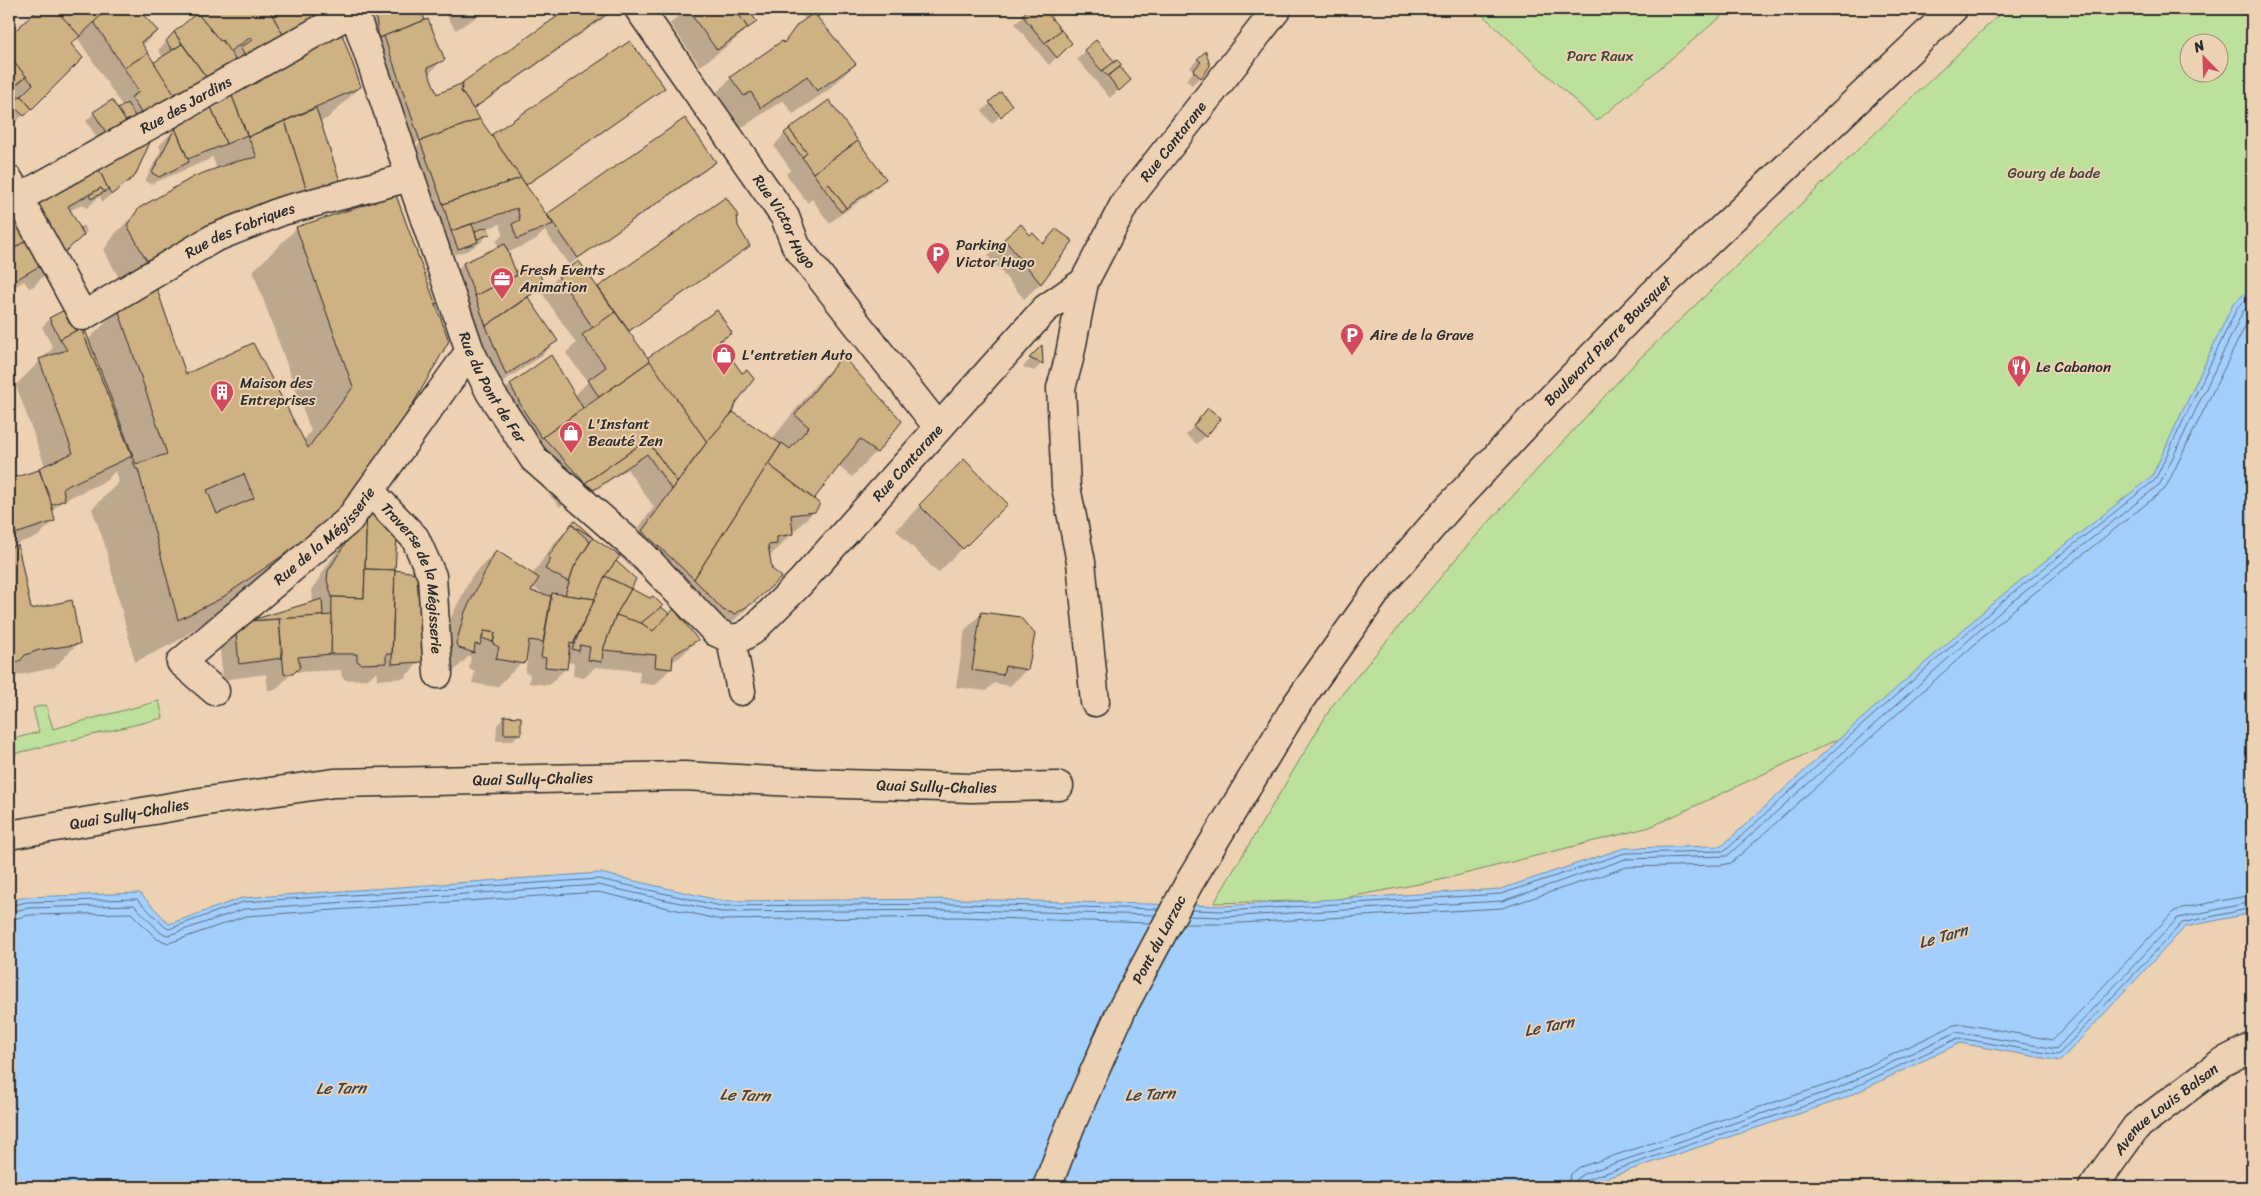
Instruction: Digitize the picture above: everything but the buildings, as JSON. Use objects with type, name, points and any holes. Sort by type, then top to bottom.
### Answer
[{"type":"street","name":"Rue Victor Hugo","points":[[639,9],[785,218],[796,246],[938,427]]},
{"type":"street","name":"Rue Cantarane","points":[[1095,702],[1081,562],[1066,488],[1061,388],[1069,359],[1084,282],[1125,203],[1277,9]]},
{"type":"street","name":"Boulevard Pierre Bousquet","points":[[1297,704],[1382,584],[1539,411],[1651,296],[1953,9]]},
{"type":"street","name":"Rue du Pont de Fer","points":[[354,10],[470,351],[490,392],[534,459],[639,551],[716,632],[731,639]]},
{"type":"street","name":"Rue des Jardins","points":[[14,189],[354,10]]},
{"type":"street","name":"Rue des Fabriques","points":[[14,189],[83,316],[214,238],[282,211],[410,177]]},
{"type":"street","name":"Rue Cantarane","points":[[731,639],[742,637],[752,630],[800,584],[1045,308],[1084,282]]},
{"type":"street","name":"Rue de la Mégisserie","points":[[216,691],[182,662],[349,520],[470,351]]},
{"type":"street","name":"Traverse de la Mégisserie","points":[[370,491],[414,538],[432,576],[438,674]]},
{"type":"street","points":[[731,639],[740,690]]},
{"type":"street","name":"Pont du Larzac","points":[[1048,1187],[1070,1127],[1122,1010],[1190,883],[1297,704]]},
{"type":"street","name":"Quai Sully-Chalies","points":[[9,835],[200,802],[334,783],[684,776],[813,783],[971,788],[1059,786]]},
{"type":"street","name":"Avenue Louis Balsan","points":[[2093,1187],[2136,1127],[2221,1062],[2252,1046]]},
{"type":"green space","name":"Parc Raux","points":[[1476,9],[1730,9],[1597,121]]},
{"type":"green space","name":"Gourg de bade","points":[[2005,9],[2252,9],[2252,333],[2137,514],[1896,712],[1650,827],[1440,880],[1333,900],[1214,903],[1332,706],[1466,547],[1638,360]]},
{"type":"green space","points":[[159,701],[163,718],[9,755],[9,740],[39,732],[33,708],[46,705],[53,729]]},
{"type":"water","name":"Le Tarn","points":[[2252,287],[2252,913],[2185,927],[2060,1061],[1960,1043],[1843,1099],[1579,1187],[9,1187],[9,901],[26,897],[140,893],[169,924],[242,898],[600,873],[722,901],[959,899],[1222,906],[1501,889],[1624,848],[1722,846],[1849,730],[2001,596],[2152,476],[2233,304]]},
{"type":"place","name":"Parking Victor Hugo","points":[[938,275]]},
{"type":"place","name":"Fresh Events Animation","points":[[502,300]]},
{"type":"place","name":"Aire de la Grave","points":[[1352,356]]},
{"type":"place","name":"L'entretien Auto","points":[[724,376]]},
{"type":"place","name":"Le Cabanon","points":[[2019,388]]},
{"type":"place","name":"Maison des Entreprises","points":[[222,413]]},
{"type":"place","name":"L'Instant Beauté Zen","points":[[571,454]]}]
